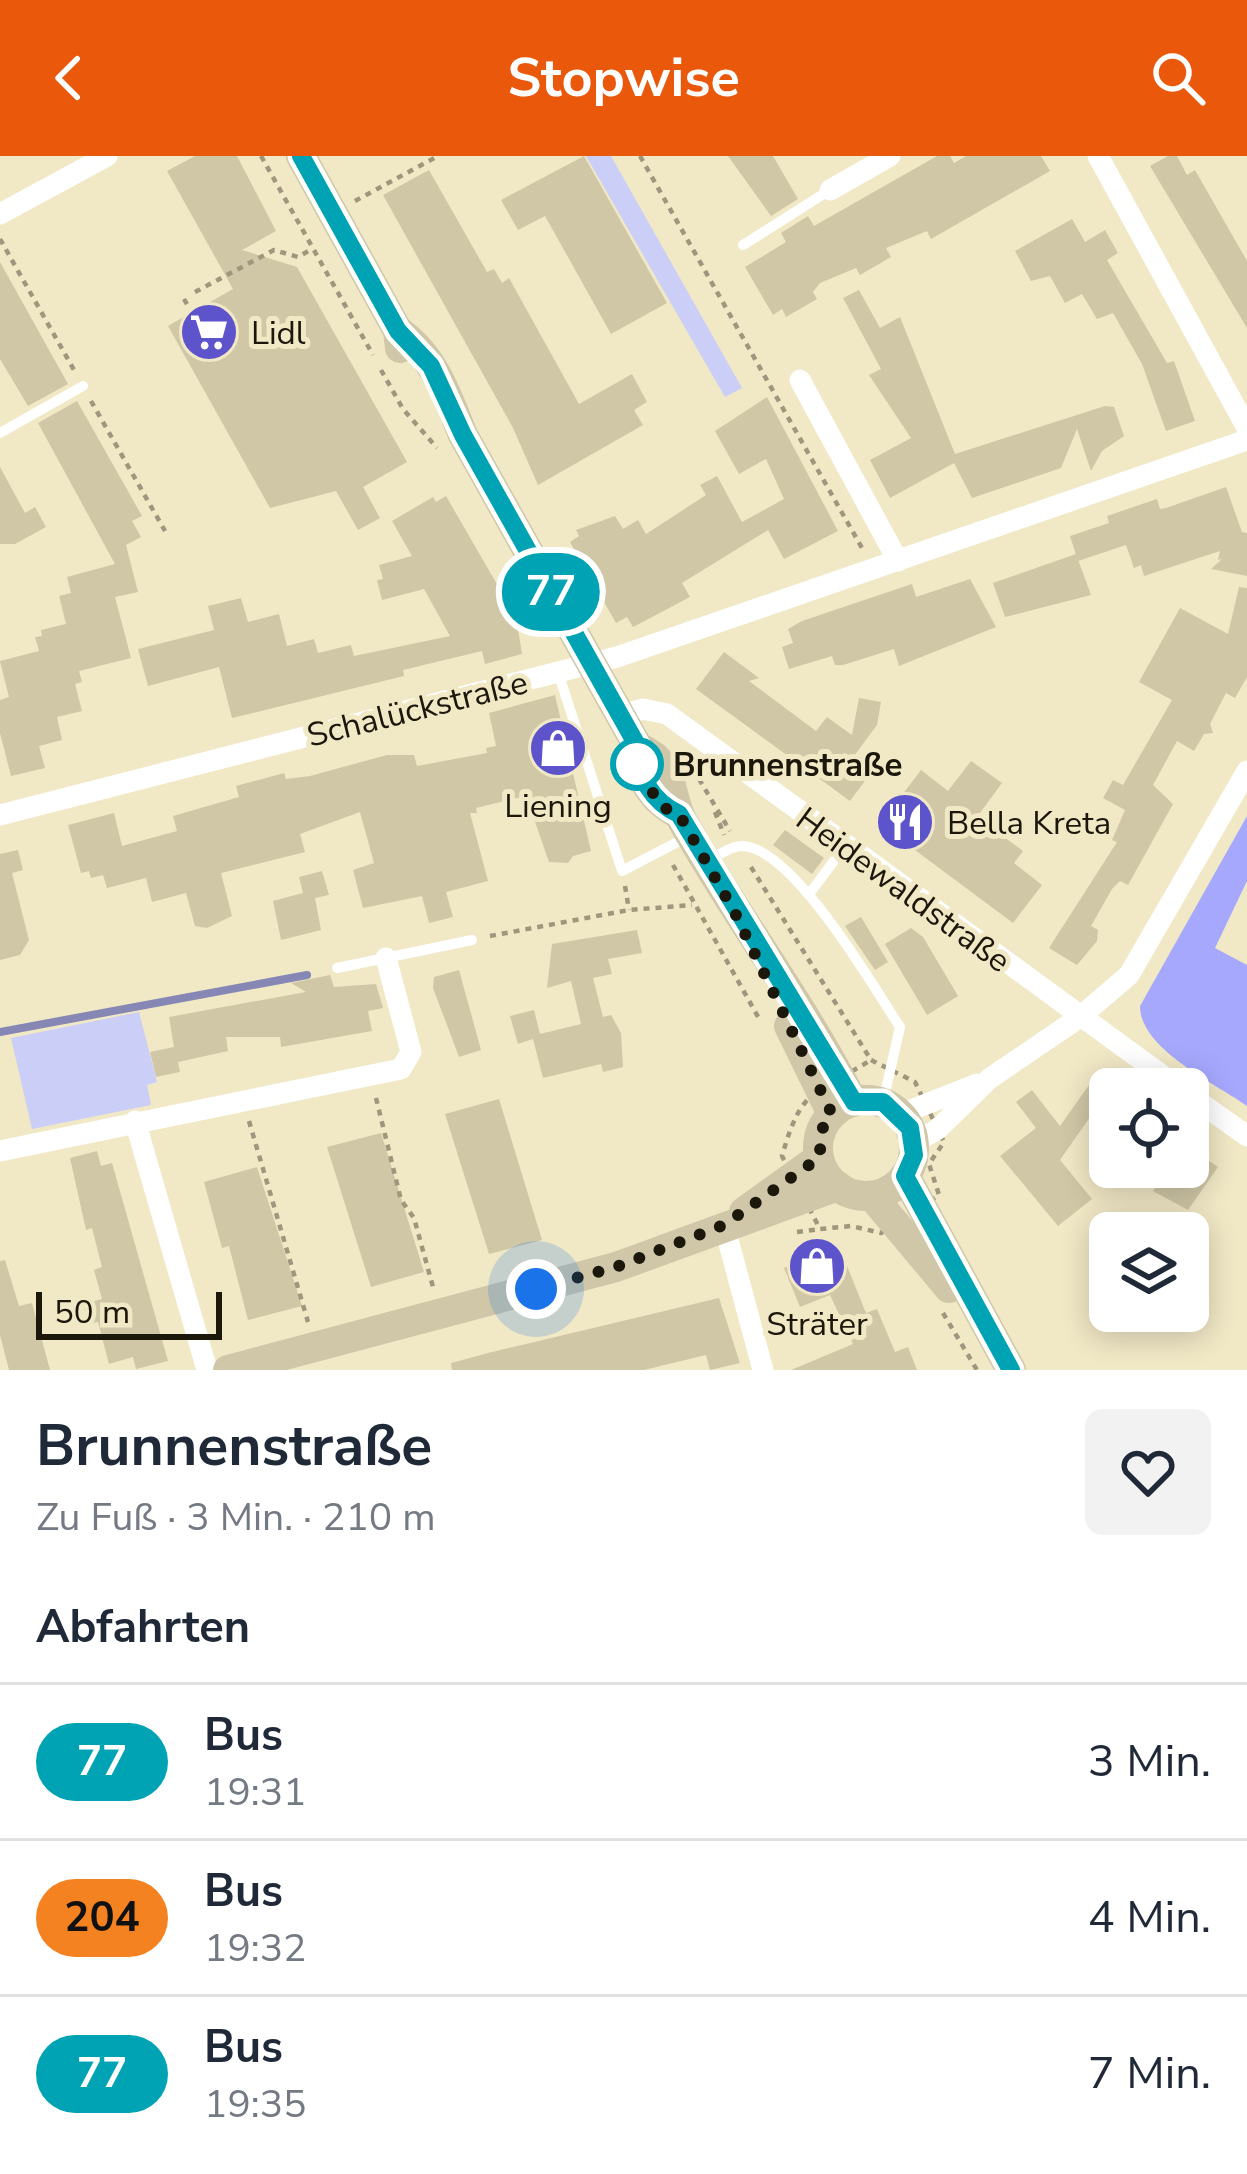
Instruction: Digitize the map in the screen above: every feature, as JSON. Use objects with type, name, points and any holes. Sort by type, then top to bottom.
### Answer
[{"type":"main road","points":[[301,156],[398,331],[431,366],[463,435],[638,747],[656,755],[678,794],[685,824],[735,913],[856,1105],[914,1143],[905,1176],[1011,1370]]},
{"type":"main road","points":[[838,1186],[819,1158],[823,1127],[856,1105]]},
{"type":"main road","points":[[724,1225],[819,1158]]},
{"type":"main road","points":[[872,1196],[905,1176]]},
{"type":"main road","points":[[228,1370],[572,1280],[838,1186],[872,1196],[993,1341]]},
{"type":"street","points":[[0,214],[107,156]]},
{"type":"street","points":[[830,190],[890,156]]},
{"type":"street","points":[[1098,156],[1247,428]]},
{"type":"street","points":[[800,380],[898,561]]},
{"type":"street","name":"Schalückstraße","points":[[0,815],[591,663],[1247,440]]},
{"type":"street","name":"Heidewaldstraße","points":[[621,715],[643,709],[667,714],[1150,1068]]},
{"type":"street","points":[[914,1143],[938,1129],[988,1079],[1079,1017],[1129,975],[1247,771]]},
{"type":"street","points":[[0,1151],[401,1070],[412,1052],[386,958]]},
{"type":"street","points":[[856,1105],[988,1079]]},
{"type":"street","name":"Heidewaldstraße","points":[[1209,1109],[1247,1136]]},
{"type":"street","points":[[135,1121],[207,1370]]},
{"type":"street","points":[[724,1225],[763,1370]]},
{"type":"lane","points":[[743,245],[830,190]]},
{"type":"lane","points":[[0,433],[83,386]]},
{"type":"lane","points":[[558,672],[622,872],[685,824]]},
{"type":"lane","points":[[706,862],[738,846],[752,848],[810,892],[900,1027],[856,1105]]},
{"type":"lane","points":[[810,892],[844,846]]},
{"type":"lane","points":[[337,968],[472,940]]},
{"type":"path","points":[[355,201],[438,156]]},
{"type":"path","points":[[640,156],[873,569]]},
{"type":"path","points":[[195,292],[274,250],[292,255],[312,250]]},
{"type":"path","points":[[289,264],[292,255]]},
{"type":"path","points":[[184,298],[191,313]]},
{"type":"path","points":[[392,388],[407,380]]},
{"type":"path","points":[[709,796],[871,1060]]},
{"type":"path","points":[[472,940],[629,910],[694,905]]},
{"type":"path","points":[[736,976],[756,994]]},
{"type":"path","points":[[370,1075],[401,1200],[413,1218],[436,1297]]},
{"type":"path","points":[[243,1100],[311,1333]]},
{"type":"path","points":[[785,1164],[782,1156],[803,1100],[856,1105]]},
{"type":"path","points":[[809,1209],[820,1229],[886,1230]]},
{"type":"shaded area","points":[[586,156],[611,156],[742,388],[725,397]]},
{"type":"shaded area","points":[[1247,816],[1247,881],[1215,948],[1247,965],[1247,1106],[1209,1082],[1209,1068],[1189,1068],[1165,1050],[1143,1022],[1140,1006]]},
{"type":"shaded area","points":[[139,1012],[157,1082],[147,1085],[151,1105],[32,1129],[11,1038]]},
{"type":"building","points":[[195,156],[237,156],[276,231],[242,250],[297,267],[407,462],[363,487],[380,518],[358,530],[336,491],[270,508],[168,326],[233,289],[167,171]]},
{"type":"building","points":[[584,156],[667,303],[611,334],[545,216],[518,230],[501,200]]},
{"type":"building","points":[[728,156],[773,156],[798,199],[771,216]]},
{"type":"building","points":[[937,156],[950,156],[954,163],[966,156],[1041,156],[1050,171],[931,239],[927,231],[886,248],[891,257],[860,275],[856,268],[820,283],[813,292],[817,299],[786,317],[782,309],[773,315],[745,267],[786,242],[781,233],[808,216],[814,226]]},
{"type":"building","points":[[1177,156],[1187,175],[1195,170],[1247,261],[1247,328],[1150,166]]},
{"type":"building","points":[[429,170],[487,272],[494,269],[502,283],[509,278],[579,404],[632,374],[647,402],[634,410],[643,425],[538,485],[513,428],[383,195]]},
{"type":"building","points":[[1072,219],[1085,242],[1105,230],[1118,253],[1107,260],[1167,363],[1174,361],[1195,421],[1166,431],[1142,364],[1113,313],[1097,319],[1082,294],[1065,303],[1050,276],[1031,281],[1015,251]]},
{"type":"building","points":[[0,262],[68,384],[28,406],[0,359]]},
{"type":"building","points":[[859,290],[880,328],[900,317],[955,454],[1105,406],[1114,407],[1124,436],[1102,451],[1091,471],[1077,429],[1061,468],[972,498],[954,463],[890,498],[870,460],[911,438],[869,375],[881,369],[843,298]]},
{"type":"building","points":[[767,397],[838,531],[784,559],[768,530],[682,583],[690,597],[633,627],[627,617],[616,623],[570,542],[579,536],[576,530],[615,516],[623,529],[638,520],[646,534],[706,495],[700,485],[717,476],[742,522],[784,499],[766,459],[739,474],[715,431]]},
{"type":"building","points":[[77,401],[142,516],[132,521],[141,537],[126,545],[138,592],[115,597],[131,658],[79,671],[82,682],[75,684],[82,711],[57,717],[62,740],[39,746],[45,768],[11,776],[0,733],[0,700],[9,697],[0,661],[39,651],[35,637],[42,636],[41,630],[66,624],[59,596],[71,593],[67,577],[115,564],[38,423]]},
{"type":"building","points":[[0,467],[25,513],[35,507],[46,527],[15,544],[0,544]]},
{"type":"building","points":[[1226,487],[1242,532],[1247,533],[1247,576],[1211,569],[1222,559],[1218,560],[1220,551],[1144,576],[1141,565],[1134,568],[1126,545],[1078,561],[1070,536],[1109,523],[1107,516],[1157,499],[1160,509],[1166,508]]},
{"type":"building","points":[[446,496],[516,617],[522,654],[485,664],[482,651],[403,670],[404,676],[232,718],[219,667],[148,686],[138,649],[214,630],[208,606],[241,598],[248,622],[279,614],[287,646],[314,639],[318,653],[351,645],[354,656],[450,636],[424,589],[382,600],[377,580],[383,579],[379,565],[412,556],[392,521],[433,497],[436,502]]},
{"type":"building","points":[[1076,554],[1091,595],[1005,617],[993,583]]},
{"type":"building","points":[[970,579],[996,627],[899,666],[894,649],[843,665],[835,665],[832,656],[789,669],[782,647],[793,643],[788,629],[802,621],[912,584],[916,597]]},
{"type":"building","points":[[1239,587],[1247,588],[1247,677],[1235,698],[1226,693],[1210,724],[1213,733],[1204,734],[1194,751],[1177,741],[1153,785],[1173,804],[1128,885],[1120,881],[1112,889],[1091,926],[1098,930],[1097,941],[1077,965],[1049,948],[1117,842],[1112,840],[1125,810],[1103,798],[1113,780],[1123,785],[1172,700],[1139,682],[1180,608],[1228,634]]},
{"type":"building","points":[[724,652],[759,678],[749,681],[816,731],[827,717],[852,735],[859,698],[881,702],[877,725],[848,764],[867,778],[850,801],[696,689]]},
{"type":"building","points":[[555,695],[591,851],[573,856],[568,863],[549,862],[526,796],[476,808],[477,813],[470,813],[488,881],[446,892],[453,917],[429,923],[422,896],[363,908],[353,870],[374,863],[360,812],[300,834],[305,852],[221,873],[232,916],[207,928],[195,926],[186,893],[152,902],[146,878],[107,888],[103,875],[91,878],[89,871],[81,873],[68,825],[114,813],[122,846],[177,831],[173,816],[239,797],[236,786],[284,773],[286,779],[310,776],[387,755],[414,755],[417,766],[487,753],[486,748],[496,746],[489,713]]},
{"type":"building","points":[[971,761],[1002,783],[977,817],[1023,851],[1014,863],[1042,885],[1013,923],[880,824],[921,770],[948,791]]},
{"type":"building","points":[[785,830],[824,858],[812,874],[773,845]]},
{"type":"building","points":[[18,850],[23,870],[12,873],[29,940],[20,955],[0,960],[0,854]]},
{"type":"building","points":[[322,871],[329,895],[315,898],[321,930],[281,940],[273,901],[303,893],[299,877]]},
{"type":"building","points":[[861,917],[888,962],[875,970],[845,926]]},
{"type":"building","points":[[911,928],[923,937],[958,996],[927,1015],[885,944]]},
{"type":"building","points":[[637,930],[642,953],[608,959],[612,974],[593,978],[603,1017],[611,1015],[621,1033],[623,1067],[603,1072],[601,1064],[543,1078],[533,1039],[518,1044],[510,1016],[534,1010],[540,1034],[581,1024],[571,981],[547,988],[552,944]]},
{"type":"building","points":[[459,970],[481,1050],[459,1057],[433,988],[434,977]]},
{"type":"building","points":[[330,975],[334,987],[376,984],[383,1008],[368,1011],[372,1031],[281,1047],[280,1037],[226,1037],[228,1051],[178,1062],[180,1072],[156,1077],[150,1052],[174,1047],[169,1017],[306,992],[291,983]]},
{"type":"building","points":[[1089,1085],[1089,1118],[1060,1160],[1092,1199],[1058,1226],[1000,1156],[1036,1128],[1016,1102],[1032,1090],[1060,1126]]},
{"type":"building","points":[[499,1099],[542,1240],[489,1254],[445,1114]]},
{"type":"building","points":[[381,1133],[424,1272],[371,1287],[327,1147]]},
{"type":"building","points":[[97,1151],[101,1166],[112,1163],[168,1361],[136,1369],[133,1357],[109,1364],[98,1322],[88,1324],[83,1304],[102,1299],[94,1270],[102,1267],[92,1228],[86,1230],[70,1158]]},
{"type":"building","points":[[257,1167],[302,1306],[248,1320],[229,1246],[222,1248],[204,1182]]},
{"type":"building","points":[[1155,1188],[1203,1188],[1188,1210],[1153,1191]]},
{"type":"building","points":[[839,1246],[866,1313],[877,1309],[895,1352],[908,1347],[917,1370],[791,1370],[853,1344],[830,1295],[800,1307],[784,1268]]},
{"type":"building","points":[[5,1260],[19,1306],[32,1303],[50,1370],[9,1370],[0,1335],[0,1261]]},
{"type":"building","points":[[719,1298],[740,1363],[710,1370],[706,1355],[644,1370],[452,1370],[451,1363]]},
{"type":"waterway","points":[[0,1032],[307,975]]},
{"type":"bus line","name":"77","points":[[301,156],[398,331],[423,353],[444,387],[463,435],[638,747],[637,764],[660,806],[679,814],[854,1102],[883,1102],[901,1114],[910,1128],[914,1155],[905,1176],[1011,1370]]},
{"type":"place","name":"Lidl","points":[[209,332]]},
{"type":"place","name":"Liening","points":[[558,748]]},
{"type":"place","name":"Brunnenstraße","points":[[637,764]]},
{"type":"place","name":"Bella Kreta","points":[[905,822]]},
{"type":"place","name":"Sträter","points":[[817,1266]]},
{"type":"route","points":[[536,1289],[616,1267],[724,1225],[819,1158],[823,1127],[832,1114],[735,913],[679,814],[660,806],[637,764]]}]
